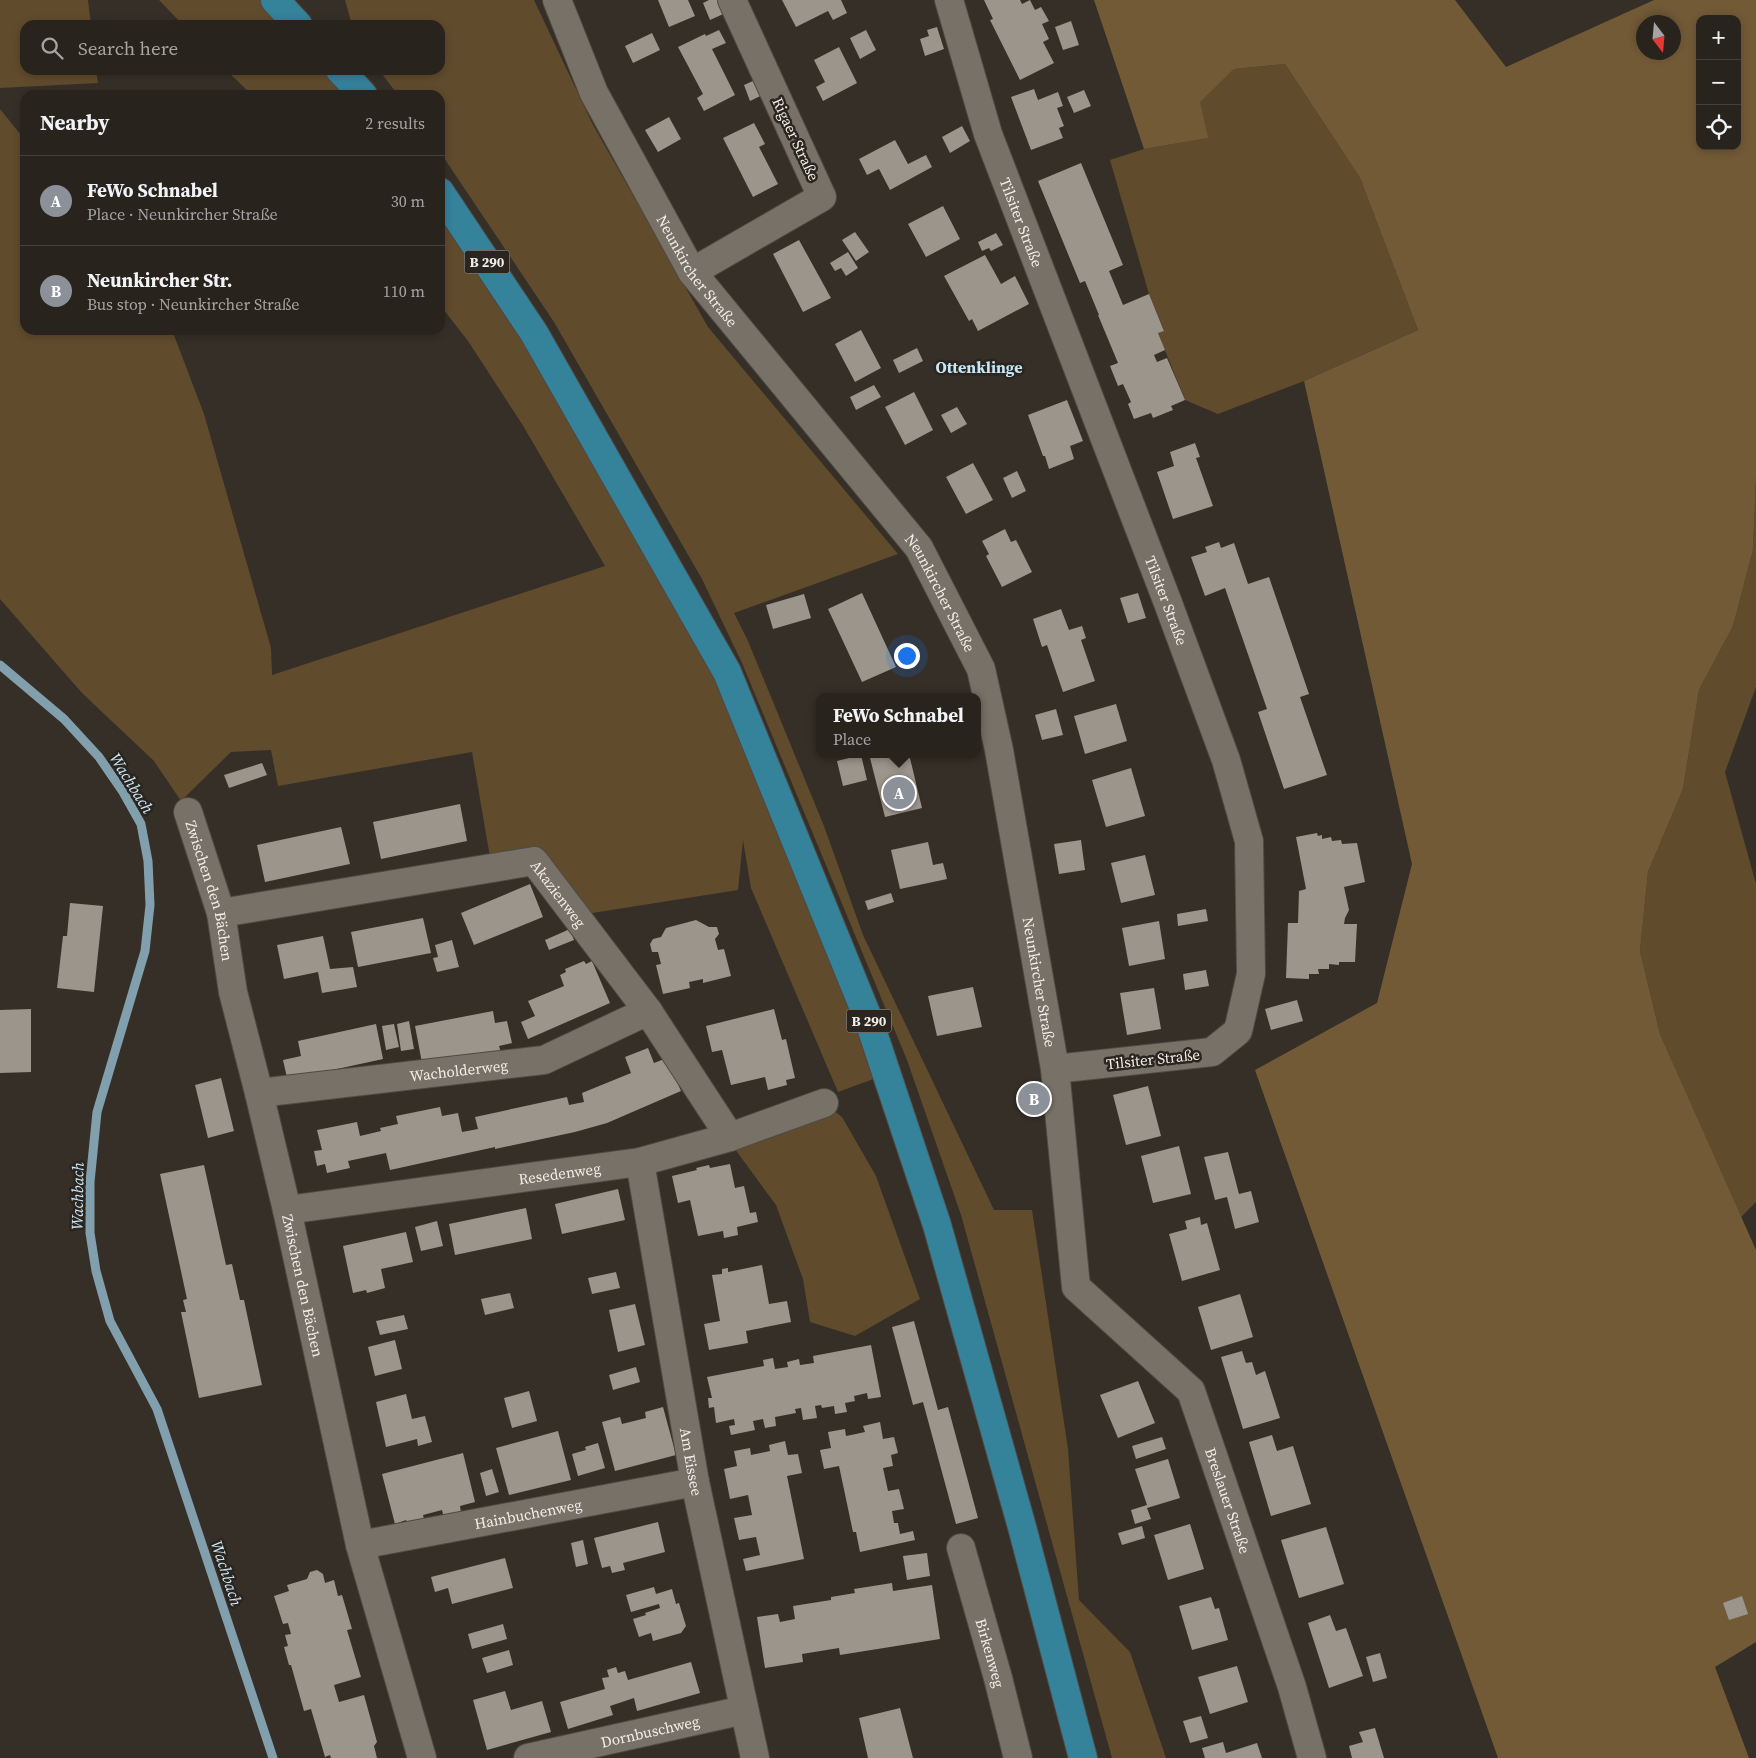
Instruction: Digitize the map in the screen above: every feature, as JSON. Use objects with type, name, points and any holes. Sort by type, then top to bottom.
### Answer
[{"type":"main road","points":[[275,0],[293,20]]},
{"type":"main road","points":[[345,75],[358,90]]},
{"type":"main road","name":"B 290","points":[[445,199],[534,332],[727,672],[742,708],[868,1018],[938,1225],[1022,1528],[1083,1758]]},
{"type":"street","name":"Neunkircher Straße","points":[[557,0],[594,93],[692,272],[918,548],[980,669],[999,750],[1055,1069],[1076,1287]]},
{"type":"street","name":"Rigaer Straße","points":[[692,272],[822,197],[732,0]]},
{"type":"street","name":"Tilsiter Straße","points":[[949,0],[988,134],[1165,594],[1226,760],[1249,841],[1251,974],[1238,1031],[1212,1052],[1055,1069]]},
{"type":"street","name":"Zwischen den Bächen","points":[[188,812],[221,912],[233,992],[260,1093],[287,1210],[360,1545],[422,1758]]},
{"type":"street","name":"Akazienweg","points":[[221,912],[534,861],[648,1011],[730,1137]]},
{"type":"street","name":"Wacholderweg","points":[[260,1093],[544,1060],[648,1011]]},
{"type":"street","name":"Resedenweg","points":[[287,1210],[640,1162],[730,1137],[824,1103]]},
{"type":"street","name":"Am Eissee","points":[[640,1162],[695,1482],[755,1758]]},
{"type":"street","name":"Breslauer Straße","points":[[1076,1287],[1191,1391],[1292,1687],[1312,1758]]},
{"type":"street","name":"Hainbuchenweg","points":[[360,1545],[695,1482]]},
{"type":"street","name":"Birkenweg","points":[[960,1548],[998,1678],[1018,1758]]},
{"type":"street","name":"Dornbuschweg","points":[[528,1758],[744,1710]]},
{"type":"shaded area","points":[[0,0],[88,0],[90,20],[20,20],[20,75],[97,75],[98,83],[0,88]]},
{"type":"shaded area","points":[[159,0],[275,0],[293,20],[178,20]]},
{"type":"shaded area","points":[[345,0],[534,0],[593,125],[708,327],[898,554],[734,613],[748,641],[824,826],[863,935],[994,1210],[1032,1210],[1068,1449],[1079,1600],[1130,1652],[1166,1758],[1112,1758],[961,1215],[907,1060],[742,663],[702,579],[554,322],[445,159],[445,90],[394,90],[383,75],[445,75],[445,20],[351,20]]},
{"type":"shaded area","points":[[1094,0],[1455,0],[1506,67],[1654,0],[1756,0],[1756,478],[1753,550],[1733,626],[1699,690],[1683,789],[1648,872],[1640,951],[1660,1034],[1756,1250],[1756,1642],[1715,1667],[1749,1758],[1498,1758],[1255,1070],[1377,1003],[1412,864],[1304,381],[1418,330],[1360,178],[1285,64],[1234,69],[1200,102],[1208,138],[1144,149]]},
{"type":"shaded area","points":[[1285,64],[1360,178],[1418,330],[1304,381],[1218,414],[1185,400],[1158,333],[1164,330],[1149,294],[1110,160],[1144,149],[1207,138],[1199,102],[1234,69]]},
{"type":"shaded area","points":[[231,75],[345,75],[358,90],[247,90]]},
{"type":"shaded area","points":[[0,109],[20,134],[20,335],[174,335],[204,414],[271,648],[272,675],[605,566],[522,424],[468,341],[445,311],[445,200],[693,614],[887,1074],[838,1092],[751,888],[743,840],[738,890],[586,914],[534,861],[492,869],[472,752],[278,786],[271,750],[231,752],[181,801],[154,761],[82,693],[0,599]]},
{"type":"shaded area","points":[[1756,478],[1756,687],[1725,772],[1756,884],[1756,1202],[1741,1217],[1660,1034],[1640,951],[1648,872],[1683,789],[1699,690],[1733,626],[1753,550]]},
{"type":"shaded area","points":[[824,1103],[842,1117],[876,1176],[920,1299],[855,1336],[810,1322],[803,1279],[776,1205],[732,1145]]},
{"type":"building","points":[[658,0],[688,0],[695,16],[669,27]]},
{"type":"building","points":[[709,0],[725,0],[730,11],[710,20],[703,3]]},
{"type":"building","points":[[782,0],[841,0],[847,13],[833,20],[828,11],[796,27]]},
{"type":"building","points":[[984,0],[1020,0],[1022,4],[1030,0],[1035,10],[1041,7],[1049,21],[1042,24],[1049,39],[1043,42],[1054,63],[1020,80],[990,20],[993,19]]},
{"type":"building","points":[[1071,21],[1079,45],[1063,50],[1055,27]]},
{"type":"building","points":[[937,27],[944,49],[925,56],[920,39],[929,36],[927,30]]},
{"type":"building","points":[[719,30],[726,43],[712,49],[735,95],[704,111],[697,98],[703,94],[678,47],[705,34],[706,36]]},
{"type":"building","points":[[866,30],[876,50],[860,59],[850,38]]},
{"type":"building","points":[[652,33],[660,50],[633,63],[625,46]]},
{"type":"building","points":[[839,47],[857,83],[823,101],[816,87],[825,82],[814,60]]},
{"type":"building","points":[[762,77],[769,92],[750,101],[744,85]]},
{"type":"building","points":[[1034,89],[1038,100],[1058,92],[1063,106],[1057,108],[1064,126],[1059,128],[1063,138],[1031,150],[1011,97]]},
{"type":"building","points":[[1084,90],[1091,106],[1074,113],[1067,97]]},
{"type":"building","points":[[669,117],[681,139],[658,152],[645,130]]},
{"type":"building","points":[[754,123],[765,144],[759,147],[778,184],[753,197],[723,138]]},
{"type":"building","points":[[962,126],[970,141],[950,153],[942,137]]},
{"type":"building","points":[[895,140],[908,164],[926,155],[932,167],[890,190],[879,169],[867,175],[859,159]]},
{"type":"building","points":[[1081,163],[1123,265],[1109,271],[1123,305],[1149,294],[1164,331],[1158,333],[1165,350],[1154,355],[1157,362],[1167,358],[1185,400],[1171,406],[1173,410],[1153,418],[1151,413],[1134,419],[1128,404],[1131,402],[1123,384],[1118,386],[1110,366],[1118,363],[1099,315],[1085,281],[1080,283],[1038,181]]},
{"type":"building","points":[[943,206],[960,239],[926,257],[908,224]]},
{"type":"building","points":[[855,232],[869,252],[856,261],[842,240]]},
{"type":"building","points":[[996,233],[1003,245],[991,251],[989,248],[982,251],[978,242]]},
{"type":"building","points":[[799,240],[831,298],[803,312],[773,254]]},
{"type":"building","points":[[848,252],[858,268],[846,276],[841,268],[835,271],[830,263]]},
{"type":"building","points":[[985,255],[1001,284],[1015,276],[1029,304],[978,331],[972,319],[969,321],[944,276]]},
{"type":"building","points":[[861,330],[881,368],[855,382],[835,344]]},
{"type":"building","points":[[917,348],[923,361],[899,373],[893,360]]},
{"type":"building","points":[[874,385],[881,397],[856,410],[850,397]]},
{"type":"building","points":[[914,392],[933,430],[905,445],[885,407]]},
{"type":"building","points":[[1067,400],[1083,441],[1070,446],[1074,459],[1049,469],[1028,415]]},
{"type":"building","points":[[957,407],[967,424],[951,433],[941,415]]},
{"type":"building","points":[[1195,443],[1200,457],[1196,458],[1213,506],[1173,519],[1157,472],[1174,466],[1170,452]]},
{"type":"building","points":[[973,463],[993,500],[966,514],[946,477]]},
{"type":"building","points":[[1017,471],[1026,491],[1012,498],[1003,478]]},
{"type":"building","points":[[1005,529],[1011,542],[1016,540],[1032,572],[1002,587],[986,556],[989,554],[982,541]]},
{"type":"building","points":[[1219,542],[1221,548],[1234,543],[1248,584],[1269,577],[1309,694],[1300,697],[1327,775],[1284,789],[1258,712],[1267,709],[1225,588],[1205,596],[1191,557],[1207,552],[1205,547]]},
{"type":"building","points":[[862,593],[896,667],[862,682],[828,609]]},
{"type":"building","points":[[1138,593],[1146,618],[1128,623],[1120,598]]},
{"type":"building","points":[[804,594],[811,618],[773,629],[766,605]]},
{"type":"building","points":[[1061,609],[1069,630],[1082,626],[1086,638],[1081,640],[1095,681],[1063,692],[1047,645],[1042,647],[1033,619]]},
{"type":"building","points":[[1116,704],[1127,741],[1085,754],[1074,716]]},
{"type":"building","points":[[1056,709],[1063,735],[1042,740],[1035,715]]},
{"type":"building","points":[[849,758],[862,758],[867,780],[843,786],[837,761]]},
{"type":"building","points":[[870,758],[910,758],[922,808],[885,817]]},
{"type":"building","points":[[262,763],[267,775],[229,788],[224,775]]},
{"type":"building","points":[[1131,768],[1145,816],[1106,827],[1092,780]]},
{"type":"building","points":[[460,804],[467,841],[381,859],[373,822]]},
{"type":"building","points":[[341,827],[350,864],[265,882],[257,845]]},
{"type":"building","points":[[1317,833],[1318,836],[1322,835],[1322,839],[1331,837],[1332,841],[1341,840],[1342,844],[1357,843],[1365,882],[1344,887],[1349,910],[1344,924],[1357,924],[1355,962],[1339,962],[1339,965],[1329,964],[1329,969],[1318,969],[1319,974],[1309,974],[1309,979],[1286,978],[1288,923],[1298,923],[1299,891],[1306,889],[1296,837]]},
{"type":"building","points":[[1081,840],[1085,870],[1059,874],[1054,844]]},
{"type":"building","points":[[928,842],[933,865],[943,863],[947,879],[900,889],[891,850]]},
{"type":"building","points":[[1145,855],[1155,895],[1121,903],[1111,863]]},
{"type":"building","points":[[530,884],[543,917],[474,945],[461,913]]},
{"type":"building","points":[[891,893],[894,902],[868,910],[865,901]]},
{"type":"building","points":[[70,903],[103,906],[94,992],[57,988],[63,936],[67,936]]},
{"type":"building","points":[[1206,909],[1208,921],[1178,926],[1177,914]]},
{"type":"building","points":[[423,918],[431,953],[358,967],[351,932]]},
{"type":"building","points":[[696,920],[709,927],[717,927],[719,934],[715,939],[718,950],[724,949],[731,976],[703,983],[703,979],[689,982],[690,988],[663,994],[656,965],[661,964],[658,952],[652,952],[650,944],[653,939],[661,937],[666,928]]},
{"type":"building","points":[[1159,921],[1165,959],[1129,966],[1122,928]]},
{"type":"building","points":[[570,929],[574,940],[549,950],[545,940]]},
{"type":"building","points":[[323,936],[330,969],[353,967],[357,987],[322,993],[318,972],[284,979],[277,945]]},
{"type":"building","points":[[452,940],[459,967],[437,972],[433,958],[438,957],[435,945]]},
{"type":"building","points":[[584,961],[586,964],[592,961],[610,1003],[528,1039],[521,1022],[535,1016],[528,1001],[564,986],[560,975],[566,972],[565,969]]},
{"type":"building","points":[[1206,970],[1209,986],[1185,990],[1183,974]]},
{"type":"building","points":[[973,987],[982,1027],[937,1036],[928,996]]},
{"type":"building","points":[[1154,988],[1161,1029],[1127,1035],[1120,993]]},
{"type":"building","points":[[1297,1000],[1303,1021],[1271,1030],[1265,1009]]},
{"type":"building","points":[[31,1009],[31,1072],[0,1073],[0,1010]]},
{"type":"building","points":[[774,1009],[782,1040],[786,1039],[795,1078],[786,1080],[787,1085],[768,1090],[765,1077],[731,1085],[722,1050],[712,1052],[706,1026]]},
{"type":"building","points":[[493,1011],[495,1023],[507,1021],[512,1043],[499,1046],[501,1053],[423,1068],[415,1026]]},
{"type":"building","points":[[409,1021],[414,1049],[401,1051],[397,1024]]},
{"type":"building","points":[[376,1024],[383,1059],[305,1076],[288,1082],[283,1060],[301,1056],[298,1041]]},
{"type":"building","points":[[394,1024],[399,1047],[386,1050],[382,1026]]},
{"type":"building","points":[[648,1048],[654,1063],[667,1058],[681,1091],[607,1123],[575,1132],[390,1170],[386,1153],[348,1161],[350,1168],[327,1173],[325,1164],[317,1166],[314,1151],[322,1150],[317,1130],[357,1122],[360,1136],[381,1131],[380,1128],[398,1124],[396,1116],[440,1107],[442,1116],[458,1113],[462,1132],[478,1129],[475,1117],[567,1097],[569,1105],[584,1102],[582,1093],[631,1073],[625,1057]]},
{"type":"building","points":[[221,1078],[234,1131],[208,1138],[195,1085]]},
{"type":"building","points":[[1148,1086],[1161,1136],[1126,1145],[1113,1095]]},
{"type":"building","points":[[1179,1146],[1191,1194],[1153,1203],[1141,1156]]},
{"type":"building","points":[[1228,1152],[1239,1194],[1251,1191],[1259,1222],[1235,1229],[1227,1197],[1215,1200],[1204,1157]]},
{"type":"building","points":[[730,1164],[735,1188],[744,1186],[750,1213],[756,1212],[758,1222],[737,1227],[738,1235],[724,1238],[723,1231],[698,1236],[690,1200],[678,1203],[672,1176],[709,1165],[710,1168]]},
{"type":"building","points":[[204,1165],[226,1265],[232,1264],[240,1300],[244,1300],[262,1385],[199,1398],[181,1312],[186,1312],[183,1300],[187,1299],[160,1174]]},
{"type":"building","points":[[618,1189],[625,1220],[562,1234],[555,1204]]},
{"type":"building","points":[[526,1208],[532,1239],[455,1255],[449,1224]]},
{"type":"building","points":[[1200,1217],[1201,1225],[1207,1223],[1220,1270],[1182,1281],[1169,1234],[1187,1229],[1185,1221]]},
{"type":"building","points":[[437,1221],[443,1246],[421,1251],[415,1227]]},
{"type":"building","points":[[406,1232],[413,1262],[381,1269],[385,1288],[367,1293],[366,1290],[353,1293],[343,1246]]},
{"type":"building","points":[[762,1265],[769,1304],[787,1301],[791,1322],[746,1331],[748,1343],[709,1350],[704,1324],[720,1321],[712,1275],[722,1274],[722,1269],[728,1268],[728,1272]]},
{"type":"building","points":[[616,1272],[620,1288],[592,1294],[588,1278]]},
{"type":"building","points":[[510,1293],[514,1308],[485,1315],[481,1299]]},
{"type":"building","points":[[1240,1294],[1253,1337],[1211,1350],[1198,1307]]},
{"type":"building","points":[[635,1304],[645,1345],[618,1352],[609,1310]]},
{"type":"building","points":[[404,1315],[408,1329],[380,1335],[376,1321]]},
{"type":"building","points":[[914,1321],[938,1410],[948,1407],[978,1518],[956,1524],[923,1402],[913,1405],[892,1327]]},
{"type":"building","points":[[395,1340],[402,1369],[375,1376],[368,1347]]},
{"type":"building","points":[[871,1345],[881,1397],[868,1399],[867,1393],[854,1396],[855,1401],[845,1403],[847,1412],[835,1414],[834,1406],[822,1408],[821,1405],[815,1406],[817,1418],[803,1420],[801,1408],[795,1409],[796,1413],[775,1417],[776,1426],[765,1428],[763,1419],[753,1421],[755,1430],[731,1435],[729,1426],[735,1425],[734,1419],[716,1423],[714,1407],[709,1408],[708,1398],[712,1398],[707,1377],[764,1366],[763,1360],[773,1358],[775,1369],[788,1367],[787,1362],[799,1359],[800,1365],[814,1363],[813,1356]]},
{"type":"building","points":[[1242,1351],[1246,1363],[1252,1362],[1256,1375],[1265,1371],[1280,1418],[1243,1429],[1221,1357]]},
{"type":"building","points":[[636,1367],[640,1382],[613,1390],[609,1375]]},
{"type":"building","points":[[1138,1381],[1155,1423],[1118,1438],[1100,1395]]},
{"type":"building","points":[[529,1391],[537,1421],[512,1428],[504,1398]]},
{"type":"building","points":[[406,1394],[412,1419],[425,1416],[432,1442],[418,1446],[417,1439],[386,1447],[376,1402]]},
{"type":"building","points":[[663,1407],[676,1455],[615,1471],[602,1422],[620,1417],[622,1424],[646,1418],[645,1412]]},
{"type":"building","points":[[880,1422],[883,1439],[894,1437],[898,1453],[891,1455],[893,1466],[883,1468],[888,1491],[899,1489],[904,1509],[892,1511],[894,1523],[898,1523],[900,1534],[913,1531],[915,1540],[860,1552],[856,1532],[853,1532],[839,1466],[824,1469],[820,1450],[831,1448],[828,1432],[845,1429],[846,1436],[865,1432],[863,1426]]},
{"type":"building","points":[[558,1431],[571,1480],[509,1495],[496,1448]]},
{"type":"building","points":[[1272,1435],[1277,1451],[1293,1446],[1311,1504],[1271,1516],[1249,1442]]},
{"type":"building","points":[[1162,1437],[1166,1449],[1136,1459],[1132,1446]]},
{"type":"building","points":[[785,1441],[788,1455],[798,1454],[802,1473],[787,1476],[804,1559],[746,1571],[743,1559],[760,1555],[756,1537],[739,1540],[734,1518],[752,1515],[748,1495],[730,1499],[724,1469],[737,1466],[734,1451],[750,1448],[751,1455],[770,1451],[769,1445]]},
{"type":"building","points":[[598,1443],[605,1468],[578,1476],[572,1454],[586,1450],[585,1447]]},
{"type":"building","points":[[463,1453],[475,1502],[460,1506],[461,1513],[444,1518],[442,1510],[423,1515],[425,1523],[408,1527],[406,1520],[395,1524],[382,1474]]},
{"type":"building","points":[[1168,1459],[1180,1498],[1147,1508],[1151,1519],[1135,1524],[1131,1510],[1147,1505],[1135,1469]]},
{"type":"building","points":[[492,1469],[499,1492],[486,1496],[480,1473]]},
{"type":"building","points":[[658,1522],[665,1552],[623,1563],[625,1570],[612,1573],[610,1566],[602,1568],[594,1538]]},
{"type":"building","points":[[1190,1524],[1204,1569],[1168,1580],[1154,1535]]},
{"type":"building","points":[[1142,1526],[1145,1538],[1122,1545],[1118,1533]]},
{"type":"building","points":[[1326,1527],[1344,1584],[1299,1598],[1281,1540]]},
{"type":"building","points":[[583,1540],[588,1564],[576,1567],[571,1543]]},
{"type":"building","points":[[927,1553],[930,1576],[907,1580],[903,1556]]},
{"type":"building","points":[[505,1558],[513,1588],[452,1604],[448,1588],[435,1592],[431,1577]]},
{"type":"building","points":[[317,1570],[323,1574],[325,1583],[334,1580],[338,1596],[342,1595],[352,1629],[347,1630],[361,1677],[334,1685],[339,1702],[364,1695],[377,1742],[374,1746],[377,1758],[331,1758],[330,1755],[325,1757],[311,1709],[304,1711],[291,1665],[289,1665],[284,1647],[288,1646],[285,1635],[291,1634],[288,1623],[283,1624],[274,1596],[289,1591],[287,1585],[307,1579],[310,1572]]},
{"type":"building","points":[[892,1583],[893,1591],[932,1585],[940,1639],[840,1655],[839,1648],[802,1654],[803,1662],[765,1668],[757,1617],[778,1614],[780,1622],[795,1619],[793,1606],[831,1600],[831,1597],[855,1593],[854,1589]]},
{"type":"building","points":[[654,1587],[656,1594],[672,1589],[676,1604],[679,1603],[686,1626],[681,1633],[653,1641],[651,1633],[639,1637],[633,1619],[660,1608],[659,1604],[631,1612],[626,1595]]},
{"type":"building","points":[[1742,1596],[1748,1614],[1729,1620],[1723,1603]]},
{"type":"building","points":[[1211,1597],[1215,1609],[1219,1608],[1228,1640],[1192,1650],[1179,1606]]},
{"type":"building","points":[[1330,1615],[1336,1631],[1346,1628],[1363,1676],[1329,1688],[1308,1623]]},
{"type":"building","points":[[503,1624],[507,1639],[472,1649],[468,1634]]},
{"type":"building","points":[[509,1650],[513,1665],[487,1673],[482,1658]]},
{"type":"building","points":[[1380,1653],[1387,1678],[1373,1682],[1366,1657]]},
{"type":"building","points":[[691,1662],[700,1693],[637,1711],[634,1698],[610,1706],[613,1715],[568,1729],[560,1702],[605,1689],[602,1678],[609,1677],[607,1670],[616,1667],[618,1673],[625,1671],[628,1680]]},
{"type":"building","points":[[1237,1666],[1248,1702],[1210,1714],[1198,1677]]},
{"type":"building","points":[[505,1691],[511,1710],[542,1701],[551,1732],[487,1750],[473,1700]]},
{"type":"building","points":[[900,1708],[913,1758],[868,1758],[859,1718]]},
{"type":"building","points":[[1201,1716],[1208,1738],[1190,1743],[1183,1721]]},
{"type":"building","points":[[1375,1728],[1384,1758],[1352,1758],[1349,1746],[1363,1742],[1359,1732]]},
{"type":"building","points":[[1223,1742],[1226,1753],[1257,1743],[1262,1758],[1205,1758],[1202,1748]]},
{"type":"waterway","name":"Wachbach","points":[[0,665],[64,719],[99,757],[123,792],[141,824],[148,861],[150,905],[145,951],[97,1112],[90,1182],[90,1233],[96,1271],[110,1321],[157,1409],[273,1758]]},
{"type":"place","name":"FeWo Schnabel","points":[[899,793]]},
{"type":"place","name":"Neunkircher Str.","points":[[1034,1099]]},
{"type":"district","name":"Ottenklinge","points":[[979,367]]}]
